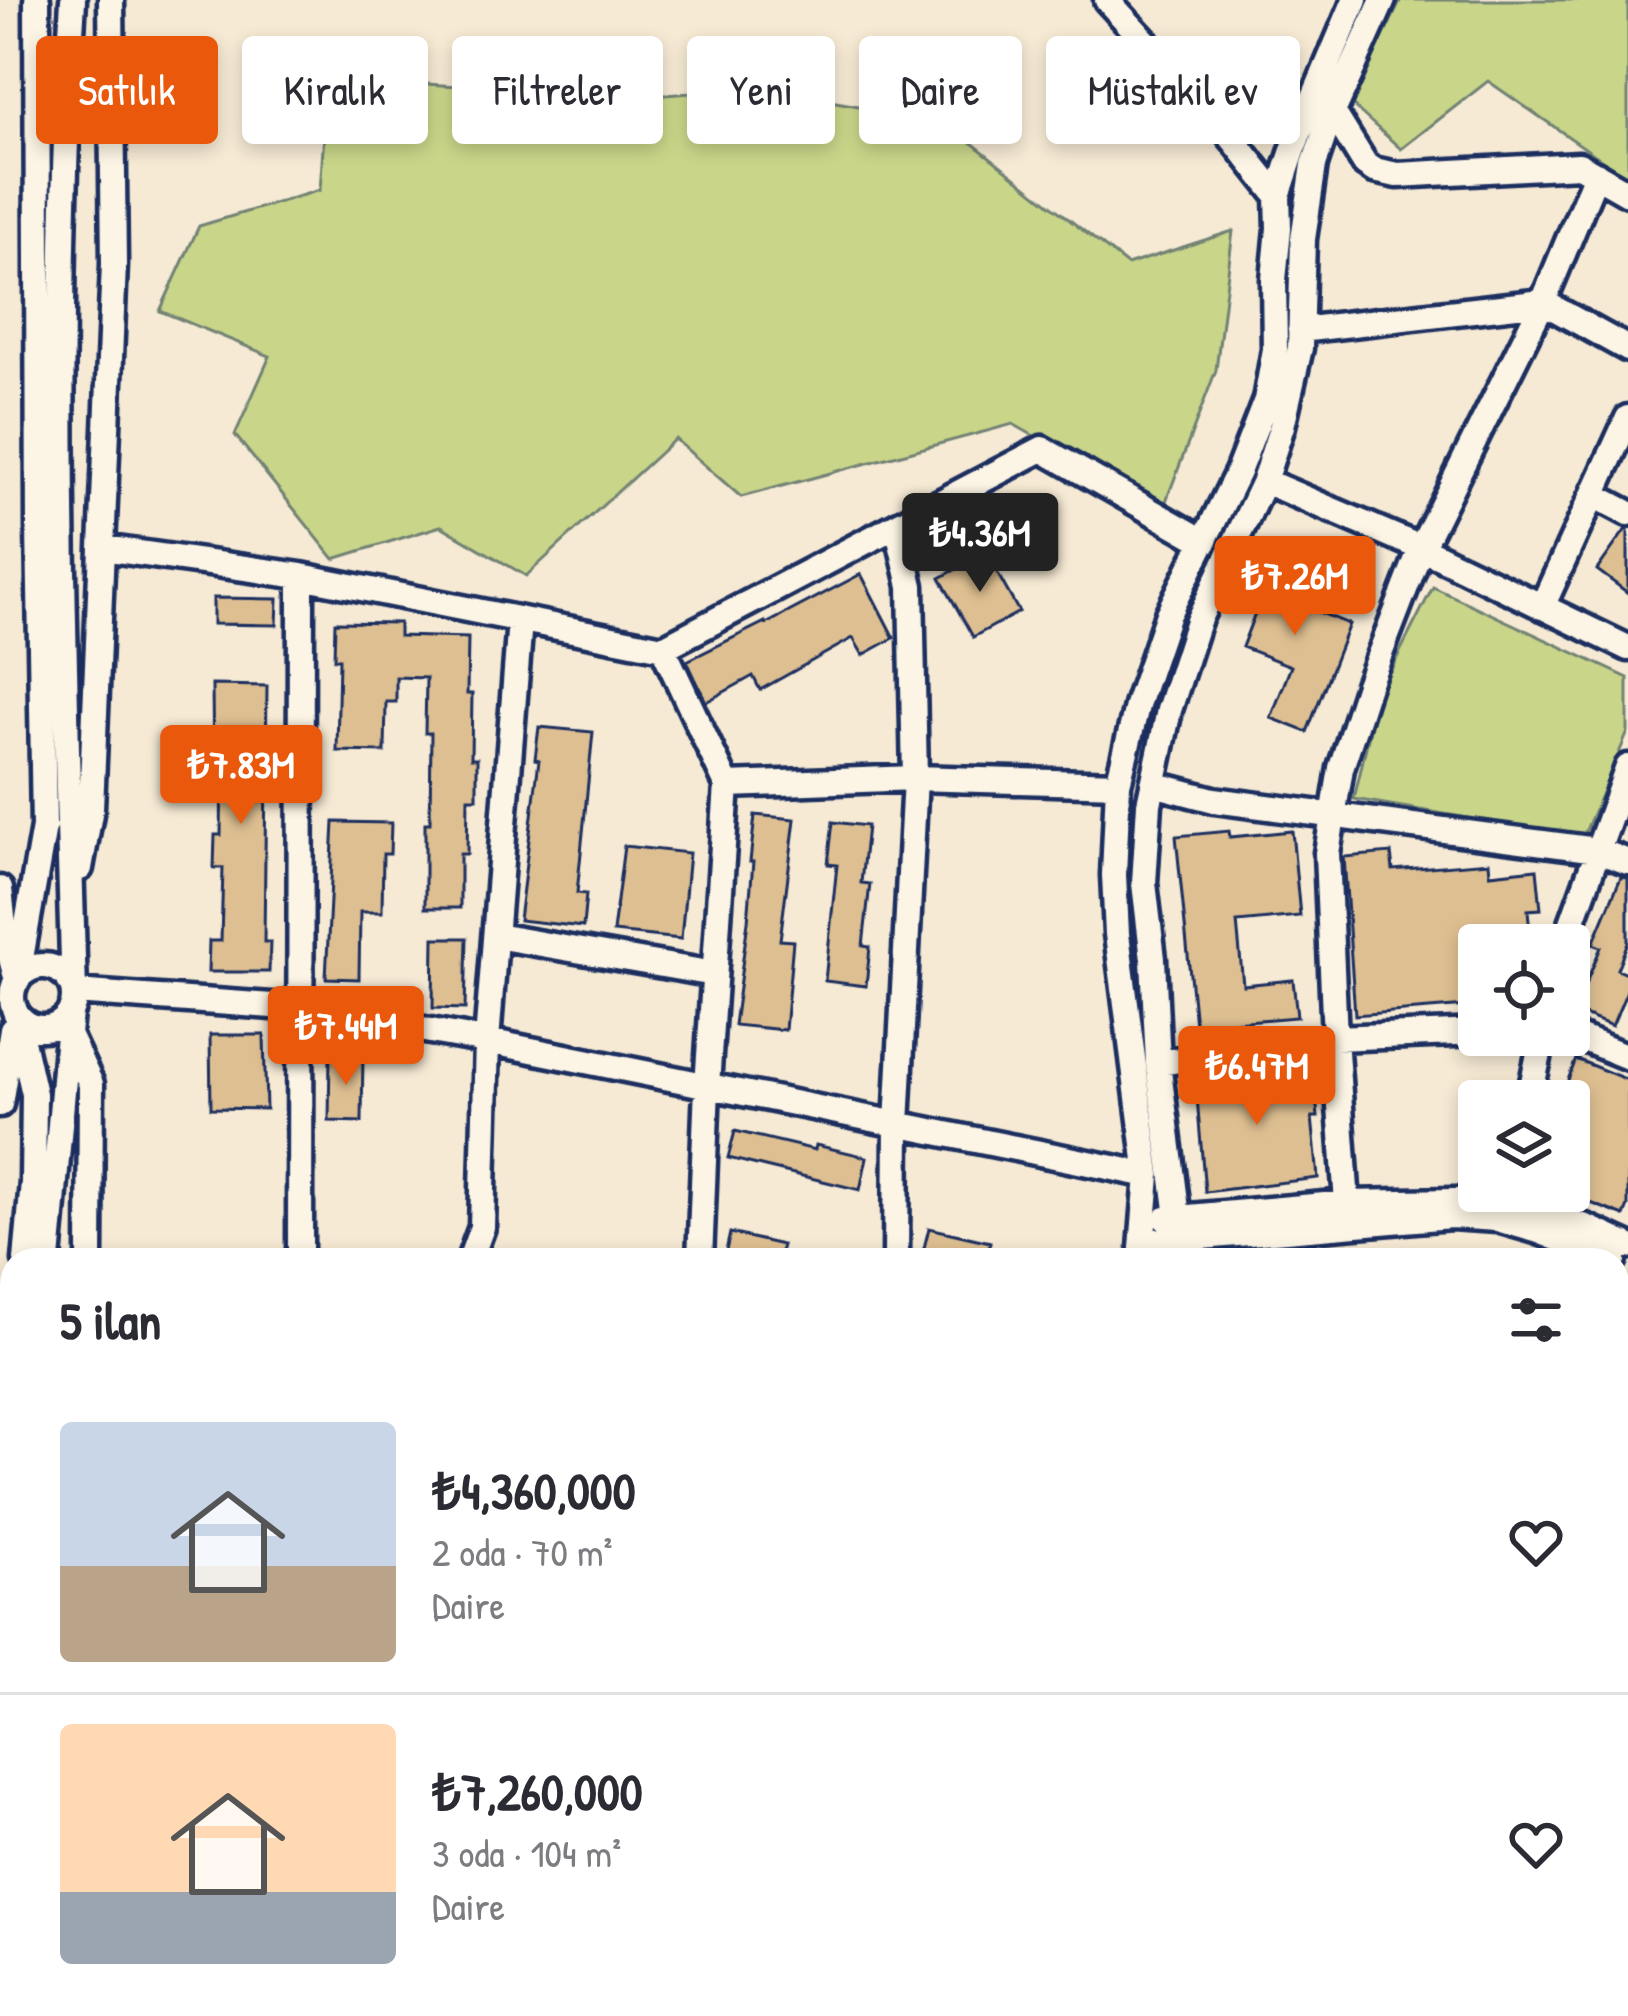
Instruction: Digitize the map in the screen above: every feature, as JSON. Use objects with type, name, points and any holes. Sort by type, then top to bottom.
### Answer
[{"type":"street","points":[[0,1104],[11,998],[44,827],[37,0]]},
{"type":"street","points":[[49,1248],[71,1014],[61,383],[65,130],[73,0]]},
{"type":"street","points":[[71,911],[91,808],[103,548],[114,264],[111,0]]},
{"type":"street","points":[[1107,0],[1216,119],[1278,196]]},
{"type":"street","points":[[1355,0],[1298,135],[1278,196],[1276,349],[1266,400],[1238,472],[1168,614],[1138,702],[1118,784],[1114,875],[1148,1175],[1143,1241],[1451,1216],[1497,1219],[1582,1248]]},
{"type":"street","points":[[1178,1239],[1144,883],[1153,784],[1168,710],[1198,621],[1264,481],[1282,426],[1300,348],[1303,239],[1314,165],[1383,0]]},
{"type":"street","points":[[1333,112],[1365,164],[1374,170],[1397,176],[1579,165],[1628,194]]},
{"type":"street","points":[[1347,1202],[1328,854],[1341,767],[1421,548],[1543,302],[1596,174]]},
{"type":"street","points":[[1300,330],[1543,302],[1628,349]]},
{"type":"street","points":[[1542,607],[1628,418]]},
{"type":"street","points":[[103,548],[301,575],[663,648],[1042,449],[1205,542]]},
{"type":"street","points":[[1264,481],[1421,548],[1628,648]]},
{"type":"street","points":[[1594,495],[1628,513]]},
{"type":"street","points":[[896,1248],[897,1124],[915,778],[911,586],[898,525]]},
{"type":"street","points":[[300,1248],[301,575]]},
{"type":"street","points":[[474,1248],[482,1227],[488,1041],[520,620]]},
{"type":"street","points":[[663,648],[727,785],[700,1248]]},
{"type":"street","points":[[1572,924],[1628,767]]},
{"type":"street","points":[[727,785],[915,778],[1118,784]]},
{"type":"street","points":[[1153,784],[1214,800],[1598,850],[1628,862]]},
{"type":"street","points":[[0,889],[11,998],[34,1094],[27,1248]]},
{"type":"street","points":[[496,936],[714,974]]},
{"type":"street","points":[[11,998],[34,968],[44,966],[64,974],[91,1084],[90,1248]]},
{"type":"street","points":[[11,998],[21,1018],[38,1028],[57,1025],[71,1014],[300,1007],[1148,1175]]},
{"type":"street","points":[[1158,1063],[1335,1038],[1458,1033]]},
{"type":"street","points":[[1590,1042],[1628,1057]]},
{"type":"street","points":[[1178,1239],[1347,1202],[1458,1197]]},
{"type":"street","points":[[1550,1212],[1628,1246]]},
{"type":"green space","points":[[1401,0],[1628,0],[1628,178],[1488,81],[1401,149],[1351,104]]},
{"type":"green space","points":[[428,84],[452,86],[452,144],[663,144],[663,95],[687,93],[687,144],[835,144],[835,102],[859,106],[859,144],[973,144],[1127,265],[1233,231],[1216,370],[1163,509],[1013,424],[741,497],[675,439],[526,576],[441,526],[334,559],[235,435],[270,356],[160,311],[199,226],[320,190],[323,144],[428,144]]},
{"type":"green space","points":[[1433,587],[1628,678],[1628,732],[1583,837],[1354,799],[1378,695]]},
{"type":"building","points":[[1628,529],[1628,593],[1597,570]]},
{"type":"building","points":[[1281,545],[1316,559],[1298,604],[1349,624],[1307,732],[1271,718],[1291,666],[1242,647]]},
{"type":"building","points":[[986,553],[1019,612],[973,637],[940,578]]},
{"type":"building","points":[[861,574],[894,638],[863,655],[853,638],[760,690],[753,676],[706,702],[687,661]]},
{"type":"building","points":[[213,598],[278,599],[277,625],[213,624]]},
{"type":"building","points":[[335,622],[399,623],[399,636],[468,638],[467,694],[472,694],[471,758],[477,758],[477,798],[468,798],[467,854],[460,854],[460,908],[425,908],[431,733],[425,733],[426,678],[396,677],[396,702],[386,702],[385,752],[337,751]]},
{"type":"building","points":[[212,685],[267,686],[264,942],[270,942],[269,972],[208,972],[209,941],[221,941],[223,868],[214,868],[215,835],[221,835],[222,771],[213,771]]},
{"type":"building","points":[[539,727],[593,732],[577,893],[586,894],[583,927],[519,920]]},
{"type":"building","points":[[755,815],[795,819],[780,940],[793,941],[785,1030],[734,1025]]},
{"type":"building","points":[[334,822],[391,823],[390,854],[383,854],[382,912],[360,912],[359,979],[326,978]]},
{"type":"building","points":[[833,822],[867,826],[861,883],[870,884],[863,946],[870,947],[866,986],[825,981],[837,865],[828,864]]},
{"type":"building","points":[[1229,831],[1230,837],[1292,831],[1300,916],[1237,922],[1243,985],[1293,980],[1297,1017],[1195,1025],[1176,836]]},
{"type":"building","points":[[624,846],[689,853],[681,939],[613,932]]},
{"type":"building","points":[[1391,853],[1393,870],[1489,862],[1490,874],[1537,869],[1541,909],[1528,910],[1529,924],[1458,924],[1458,1007],[1355,1015],[1344,857]]},
{"type":"building","points":[[1621,877],[1628,878],[1628,942],[1617,969],[1628,974],[1628,988],[1612,1026],[1590,1017],[1590,973],[1601,947],[1593,944]]},
{"type":"building","points":[[434,938],[467,938],[465,1009],[433,1008]]},
{"type":"building","points":[[210,1035],[264,1035],[266,1109],[211,1108]]},
{"type":"building","points":[[330,1054],[363,1054],[362,1122],[329,1121]]},
{"type":"building","points":[[1576,1059],[1628,1080],[1628,1206],[1624,1216],[1590,1203],[1590,1080],[1568,1080]]},
{"type":"building","points":[[1313,1067],[1318,1178],[1205,1192],[1195,1074]]},
{"type":"building","points":[[735,1131],[867,1157],[860,1190],[728,1158]]},
{"type":"building","points":[[929,1228],[990,1242],[989,1248],[924,1248]]},
{"type":"building","points":[[730,1233],[782,1245],[781,1248],[727,1248]]}]
